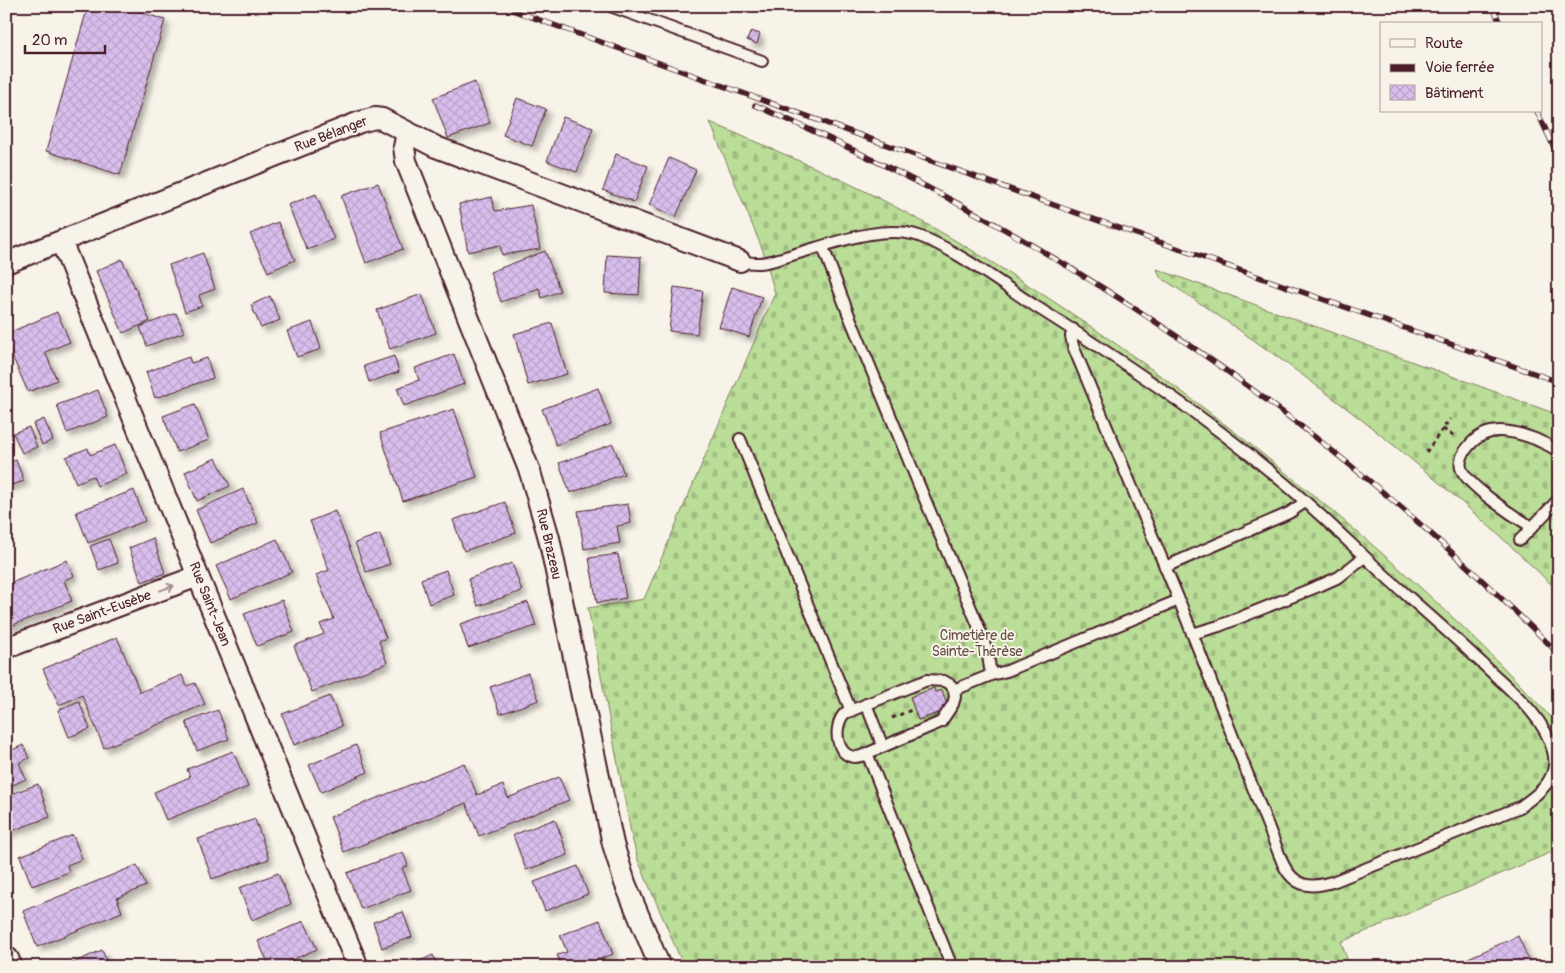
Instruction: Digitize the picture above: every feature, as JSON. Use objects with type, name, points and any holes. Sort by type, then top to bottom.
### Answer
[{"type":"street","name":"Rue Bélanger","points":[[6,263],[360,122],[375,118],[436,147],[740,260]]},
{"type":"street","name":"Rue Brazeau","points":[[407,133],[404,142],[405,154],[411,175],[527,467],[540,505],[572,644],[613,844],[625,883],[660,967]]},
{"type":"street","name":"Rue Saint-Jean","points":[[61,241],[358,967]]},
{"type":"street","name":"Rue Saint-Eusèbe","points":[[6,648],[198,576]]},
{"type":"street","points":[[6,960],[9,967]]},
{"type":"lane","points":[[610,6],[762,61]]},
{"type":"lane","points":[[740,260],[759,264],[865,235],[896,232],[910,234],[940,246],[1073,329],[1123,362],[1258,462],[1305,502],[1458,640],[1522,702],[1535,717],[1550,742],[1554,760],[1552,775],[1538,794],[1520,806],[1329,883],[1314,886],[1298,882],[1287,873],[1179,600],[1073,346],[1071,336],[1073,329]]},
{"type":"lane","points":[[823,247],[855,331],[978,624],[988,655],[991,675]]},
{"type":"lane","points":[[1532,527],[1500,507],[1481,491],[1461,470],[1460,461],[1463,453],[1475,440],[1485,433],[1504,430],[1544,443],[1559,452]]},
{"type":"lane","points":[[740,439],[851,711]]},
{"type":"lane","points":[[1520,540],[1559,499]]},
{"type":"lane","points":[[1165,567],[1288,513],[1305,502]]},
{"type":"lane","points":[[1192,634],[1220,626],[1339,577],[1364,557]]},
{"type":"lane","points":[[954,690],[991,675],[1007,671],[1179,600]]},
{"type":"lane","points":[[927,680],[944,680],[954,690],[955,697],[942,722],[883,747],[852,757],[846,754],[838,741],[837,725],[840,718],[866,704],[927,680]]},
{"type":"lane","points":[[866,704],[883,747]]},
{"type":"lane","points":[[867,753],[952,967]]},
{"type":"path","points":[[1426,452],[1450,419]]},
{"type":"path","points":[[1443,428],[1459,439]]},
{"type":"path","points":[[907,712],[914,709]]},
{"type":"green space","name":"Cimetière de Sainte-Thérèse","points":[[710,122],[825,172],[892,205],[1044,295],[1188,396],[1366,539],[1462,627],[1559,726],[1559,849],[1341,942],[1350,967],[684,967],[638,860],[632,838],[588,608],[644,599],[775,293],[763,251]]},
{"type":"green space","points":[[1157,269],[1559,415],[1559,592],[1513,548],[1417,464],[1265,348],[1160,277]]},
{"type":"building","points":[[88,6],[122,6],[165,20],[120,175],[46,151]]},
{"type":"building","points":[[751,31],[760,34],[757,44],[747,40]]},
{"type":"building","points":[[475,82],[490,123],[448,138],[433,98]]},
{"type":"building","points":[[517,98],[546,109],[532,146],[503,135]]},
{"type":"building","points":[[563,117],[593,128],[577,172],[547,161]]},
{"type":"building","points":[[616,154],[648,166],[634,202],[603,190]]},
{"type":"building","points":[[669,158],[696,170],[676,217],[649,205]]},
{"type":"building","points":[[378,183],[403,249],[366,263],[341,196]]},
{"type":"building","points":[[316,194],[334,239],[307,250],[288,205]]},
{"type":"building","points":[[492,197],[495,211],[531,205],[540,249],[502,255],[500,245],[468,252],[459,204]]},
{"type":"building","points":[[278,222],[295,260],[268,272],[250,234]]},
{"type":"building","points":[[545,251],[560,291],[542,298],[539,288],[501,302],[490,272]]},
{"type":"building","points":[[203,253],[215,289],[199,295],[202,306],[185,312],[169,265]]},
{"type":"building","points":[[607,255],[641,257],[639,295],[605,293]]},
{"type":"building","points":[[122,259],[150,321],[123,333],[96,271]]},
{"type":"building","points":[[674,287],[703,291],[697,334],[669,331]]},
{"type":"building","points":[[732,287],[762,297],[749,337],[719,327]]},
{"type":"building","points":[[422,294],[436,333],[390,349],[377,310]]},
{"type":"building","points":[[270,296],[280,320],[261,328],[251,305]]},
{"type":"building","points":[[57,312],[70,342],[45,352],[57,380],[28,392],[6,342],[6,334]]},
{"type":"building","points":[[176,313],[184,332],[147,346],[140,327]]},
{"type":"building","points":[[312,322],[321,349],[297,357],[287,331]]},
{"type":"building","points":[[552,323],[567,374],[528,385],[514,334]]},
{"type":"building","points":[[454,354],[464,384],[404,406],[397,388],[419,380],[415,368]]},
{"type":"building","points":[[394,356],[399,372],[369,382],[364,366]]},
{"type":"building","points":[[189,357],[191,363],[207,358],[213,378],[155,398],[146,372]]},
{"type":"building","points":[[598,388],[611,424],[556,445],[542,409]]},
{"type":"building","points":[[98,390],[108,417],[67,433],[57,405]]},
{"type":"building","points":[[195,404],[209,440],[177,452],[163,416]]},
{"type":"building","points":[[454,409],[477,477],[403,501],[380,433]]},
{"type":"building","points":[[44,419],[53,440],[42,445],[33,424]]},
{"type":"building","points":[[29,427],[37,447],[22,453],[13,433]]},
{"type":"building","points":[[613,444],[624,474],[570,493],[559,463]]},
{"type":"building","points":[[115,445],[127,474],[97,486],[93,476],[76,483],[66,457],[88,448],[90,455]]},
{"type":"building","points":[[216,458],[230,486],[197,501],[185,472]]},
{"type":"building","points":[[16,460],[24,481],[6,487],[6,464]]},
{"type":"building","points":[[243,489],[258,523],[210,543],[196,510]]},
{"type":"building","points":[[134,490],[145,521],[88,543],[76,512]]},
{"type":"building","points":[[505,502],[516,533],[464,551],[453,520]]},
{"type":"building","points":[[628,504],[631,523],[617,526],[620,543],[584,549],[578,511]]},
{"type":"building","points":[[335,511],[386,638],[379,641],[387,663],[312,692],[294,646],[324,634],[320,624],[334,619],[316,575],[329,570],[310,521]]},
{"type":"building","points":[[380,534],[390,564],[366,572],[355,543]]},
{"type":"building","points":[[153,538],[165,573],[142,582],[129,548]]},
{"type":"building","points":[[109,539],[118,563],[99,570],[90,546]]},
{"type":"building","points":[[277,539],[292,572],[231,599],[216,566]]},
{"type":"building","points":[[618,554],[626,598],[597,603],[589,558]]},
{"type":"building","points":[[67,560],[74,576],[64,580],[72,601],[6,628],[6,585]]},
{"type":"building","points":[[512,563],[522,591],[478,606],[468,579]]},
{"type":"building","points":[[446,570],[454,595],[429,604],[421,579]]},
{"type":"building","points":[[282,600],[294,632],[257,646],[244,614]]},
{"type":"building","points":[[528,602],[536,626],[468,648],[460,624]]},
{"type":"building","points":[[117,637],[140,692],[182,675],[187,686],[195,683],[205,704],[104,748],[82,695],[59,705],[43,669]]},
{"type":"building","points":[[528,673],[539,700],[500,714],[490,687]]},
{"type":"building","points":[[934,688],[935,692],[942,690],[947,705],[942,706],[944,711],[918,720],[910,697]]},
{"type":"building","points":[[330,696],[342,726],[294,745],[282,714]]},
{"type":"building","points":[[79,701],[90,729],[69,737],[58,710]]},
{"type":"building","points":[[218,710],[229,739],[197,751],[186,722]]},
{"type":"building","points":[[23,745],[29,758],[19,763],[26,779],[6,788],[6,753]]},
{"type":"building","points":[[356,745],[368,772],[321,792],[309,765]]},
{"type":"building","points":[[233,751],[248,787],[166,820],[154,792],[190,777],[187,769]]},
{"type":"building","points":[[464,763],[477,795],[503,785],[508,798],[559,777],[569,800],[479,836],[466,803],[344,852],[330,817]]},
{"type":"building","points":[[38,784],[50,817],[6,833],[6,796]]},
{"type":"building","points":[[255,819],[269,859],[212,879],[198,839]]},
{"type":"building","points":[[555,819],[568,855],[526,870],[513,835]]},
{"type":"building","points":[[73,835],[82,859],[67,865],[69,872],[32,886],[20,856]]},
{"type":"building","points":[[403,852],[408,866],[402,868],[411,890],[361,909],[347,873]]},
{"type":"building","points":[[137,865],[146,886],[117,898],[122,912],[37,947],[23,911]]},
{"type":"building","points":[[578,866],[588,894],[545,911],[534,882]]},
{"type":"building","points":[[278,873],[291,904],[252,920],[239,888]]},
{"type":"building","points":[[403,912],[412,937],[382,948],[373,922]]},
{"type":"building","points":[[600,920],[613,954],[579,967],[562,967],[557,955],[567,952],[560,935]]},
{"type":"building","points":[[304,921],[317,949],[276,967],[270,967],[258,941]]},
{"type":"building","points":[[1518,936],[1532,967],[1448,967]]},
{"type":"building","points":[[102,950],[109,967],[64,967]]},
{"type":"building","points":[[433,955],[438,967],[407,967]]},
{"type":"railway","points":[[501,6],[1065,209],[1559,382]]},
{"type":"railway","points":[[1493,6],[1499,22]]},
{"type":"railway","points":[[755,105],[837,142],[917,182],[1074,270],[1150,318],[1296,422],[1366,478],[1416,520],[1559,654]]},
{"type":"railway","points":[[1537,112],[1559,158]]}]
